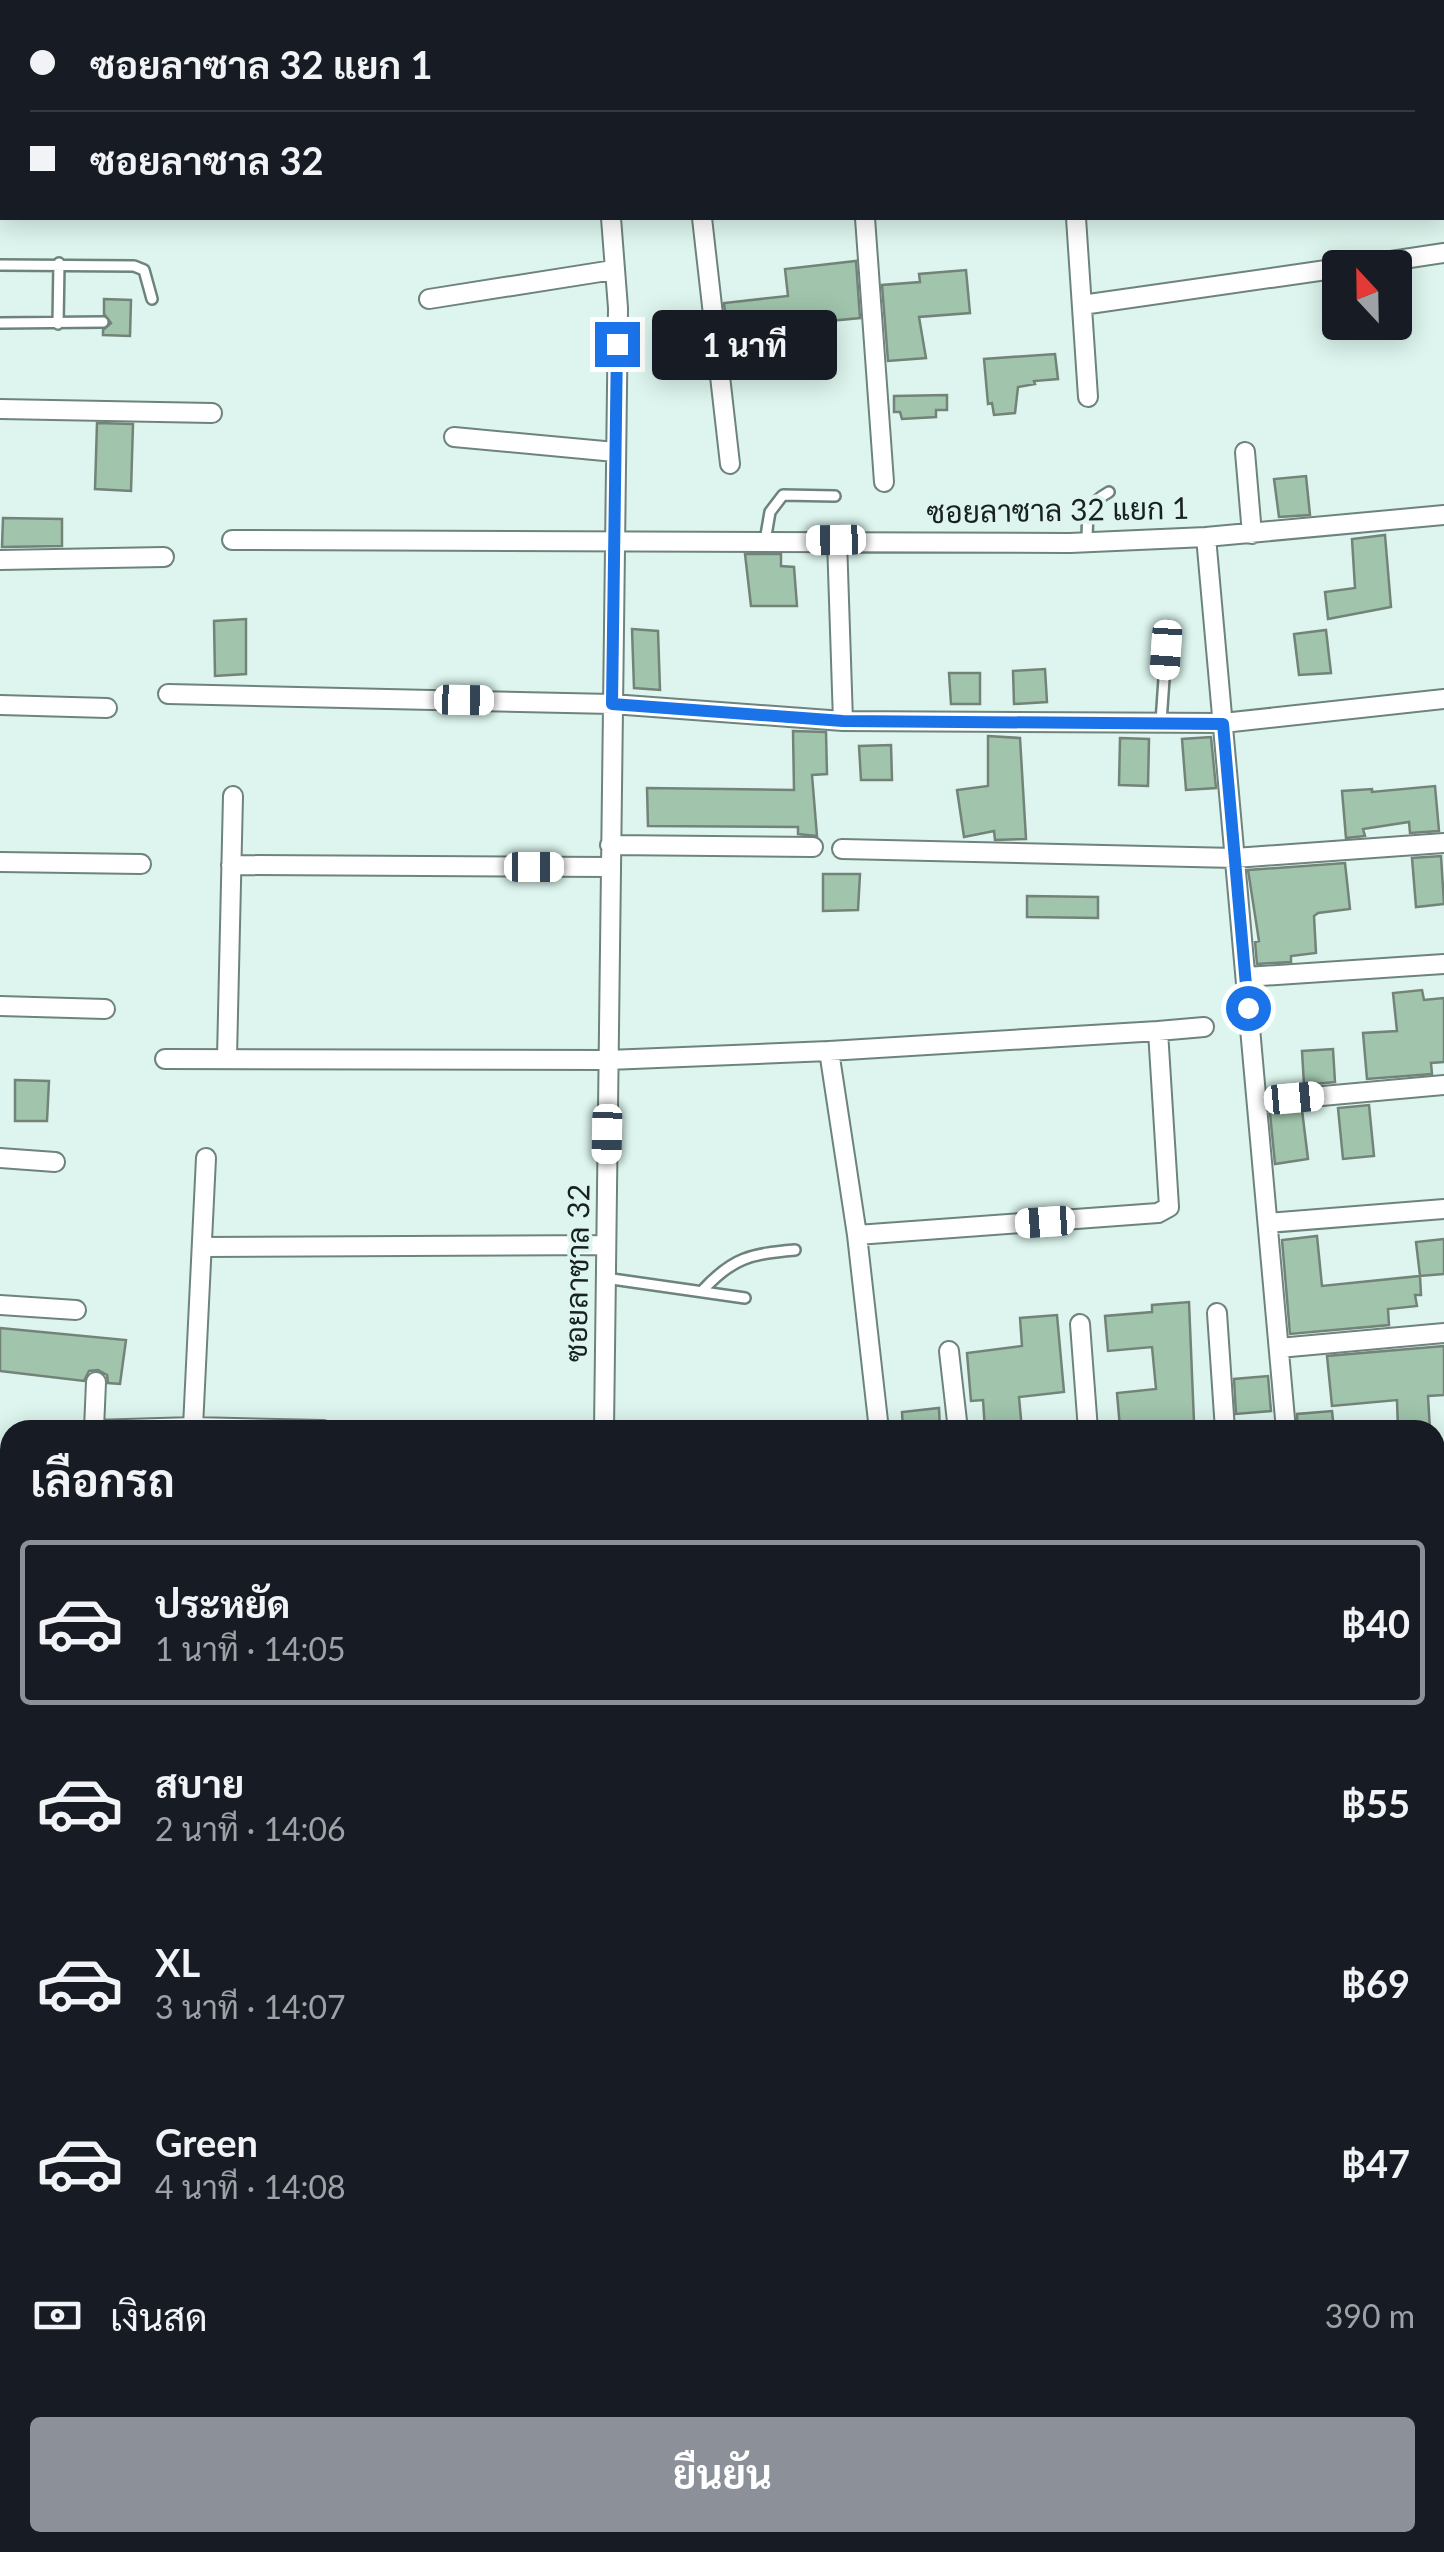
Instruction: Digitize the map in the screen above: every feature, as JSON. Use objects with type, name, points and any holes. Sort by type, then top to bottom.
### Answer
[{"type":"street","name":"ซอยลาซาล 32","points":[[604,1420],[618,308],[611,220]]},
{"type":"street","points":[[702,220],[730,464]]},
{"type":"street","points":[[865,220],[884,482]]},
{"type":"street","points":[[1076,220],[1088,397]]},
{"type":"street","points":[[1412,258],[1444,253]]},
{"type":"street","points":[[429,299],[613,270]]},
{"type":"street","points":[[1082,304],[1322,271]]},
{"type":"street","points":[[0,409],[212,414]]},
{"type":"street","points":[[454,437],[615,452]]},
{"type":"street","points":[[1245,452],[1252,534]]},
{"type":"street","points":[[1206,536],[1444,515]]},
{"type":"street","name":"ซอยลาซาล 32 แยก 1","points":[[232,540],[1087,542],[1206,536],[1285,1420]]},
{"type":"street","points":[[836,540],[843,721]]},
{"type":"street","points":[[0,560],[164,557]]},
{"type":"street","points":[[168,694],[612,704],[843,721],[1223,724],[1444,700]]},
{"type":"street","points":[[0,705],[107,708]]},
{"type":"street","points":[[227,1057],[233,796]]},
{"type":"street","points":[[842,849],[1235,858],[1444,843]]},
{"type":"street","points":[[610,845],[813,848]]},
{"type":"street","points":[[0,862],[142,864]]},
{"type":"street","points":[[231,865],[610,867]]},
{"type":"street","points":[[1246,977],[1444,964]]},
{"type":"street","points":[[0,1006],[105,1009]]},
{"type":"street","points":[[165,1059],[608,1060],[829,1051],[1204,1027]]},
{"type":"street","points":[[856,1236],[1158,1213],[1169,1207],[1158,1030]]},
{"type":"street","points":[[829,1051],[878,1420]]},
{"type":"street","points":[[1257,1102],[1444,1085]]},
{"type":"street","points":[[0,1158],[56,1162]]},
{"type":"street","points":[[193,1420],[206,1158]]},
{"type":"street","points":[[1268,1223],[1444,1209]]},
{"type":"street","points":[[202,1247],[606,1246]]},
{"type":"street","points":[[0,1305],[76,1310]]},
{"type":"street","points":[[1217,1313],[1223,1420]]},
{"type":"street","points":[[1080,1324],[1087,1420]]},
{"type":"street","points":[[1279,1348],[1444,1333]]},
{"type":"street","points":[[949,1352],[957,1420]]},
{"type":"street","points":[[94,1420],[96,1382]]},
{"type":"lane","points":[[58,324],[59,264]]},
{"type":"lane","points":[[0,265],[134,266],[144,270],[152,299]]},
{"type":"lane","points":[[0,323],[103,322]]},
{"type":"lane","points":[[1087,542],[1092,501],[1109,492]]},
{"type":"lane","points":[[765,541],[770,512],[783,496],[834,496]]},
{"type":"lane","points":[[1161,723],[1166,650]]},
{"type":"lane","points":[[702,1290],[732,1263],[754,1254],[796,1250]]},
{"type":"lane","points":[[605,1278],[745,1298]]},
{"type":"building","points":[[856,261],[860,318],[727,331],[724,303],[788,296],[785,269]]},
{"type":"building","points":[[966,270],[970,313],[919,317],[926,358],[888,361],[882,285],[920,282],[919,274]]},
{"type":"building","points":[[104,299],[131,300],[130,336],[103,335],[111,323],[104,314]]},
{"type":"building","points":[[1055,354],[1058,379],[1018,387],[1015,413],[994,415],[992,403],[988,404],[984,359]]},
{"type":"building","points":[[947,395],[947,410],[936,410],[936,417],[902,419],[900,412],[894,412],[894,396]]},
{"type":"building","points":[[97,423],[133,424],[131,491],[95,489]]},
{"type":"building","points":[[1306,476],[1310,515],[1279,517],[1274,479]]},
{"type":"building","points":[[3,518],[62,519],[62,546],[2,547]]},
{"type":"building","points":[[1385,535],[1391,607],[1328,619],[1325,592],[1355,588],[1352,539]]},
{"type":"building","points":[[745,554],[781,554],[781,566],[794,567],[797,606],[751,606]]},
{"type":"building","points":[[246,619],[246,674],[215,676],[214,621]]},
{"type":"building","points":[[632,629],[658,631],[660,690],[634,688]]},
{"type":"building","points":[[1326,630],[1331,673],[1299,675],[1294,634]]},
{"type":"building","points":[[1045,669],[1047,702],[1014,704],[1013,671]]},
{"type":"building","points":[[949,673],[980,673],[980,704],[951,704]]},
{"type":"building","points":[[793,731],[826,732],[827,774],[812,775],[817,836],[798,834],[798,827],[648,826],[647,788],[794,790]]},
{"type":"building","points":[[988,736],[1020,738],[1026,839],[995,840],[994,831],[964,837],[957,790],[988,786]]},
{"type":"building","points":[[1211,737],[1216,788],[1186,790],[1182,739]]},
{"type":"building","points":[[1120,738],[1149,739],[1148,786],[1119,785]]},
{"type":"building","points":[[891,745],[892,780],[861,780],[859,746]]},
{"type":"building","points":[[1435,786],[1439,831],[1410,833],[1409,822],[1363,829],[1365,836],[1346,838],[1342,791]]},
{"type":"building","points":[[1441,856],[1444,904],[1416,907],[1412,858]]},
{"type":"building","points":[[1345,863],[1350,909],[1314,916],[1316,953],[1291,956],[1291,962],[1257,964],[1255,942],[1259,941],[1248,870]]},
{"type":"building","points":[[823,874],[860,874],[858,910],[823,911]]},
{"type":"building","points":[[1027,896],[1098,897],[1098,918],[1027,917]]},
{"type":"building","points":[[1422,990],[1424,1000],[1444,998],[1444,1062],[1431,1063],[1432,1074],[1367,1079],[1363,1033],[1397,1031],[1393,993]]},
{"type":"building","points":[[1333,1049],[1335,1082],[1304,1085],[1302,1051]]},
{"type":"building","points":[[15,1080],[49,1081],[47,1121],[15,1121]]},
{"type":"building","points":[[1369,1105],[1374,1156],[1343,1159],[1338,1108]]},
{"type":"building","points":[[1302,1110],[1308,1159],[1275,1164],[1270,1113]]},
{"type":"building","points":[[1317,1236],[1322,1286],[1420,1276],[1421,1295],[1415,1295],[1417,1306],[1388,1309],[1389,1325],[1290,1334],[1282,1240]]},
{"type":"building","points":[[1444,1239],[1444,1274],[1420,1276],[1416,1242]]},
{"type":"building","points":[[1189,1302],[1194,1420],[1119,1420],[1117,1393],[1156,1389],[1152,1347],[1108,1351],[1105,1316],[1152,1312],[1152,1305]]},
{"type":"building","points":[[1057,1315],[1064,1392],[1019,1397],[1021,1420],[984,1420],[983,1400],[971,1401],[967,1353],[1022,1346],[1020,1318]]},
{"type":"building","points":[[0,1328],[126,1340],[120,1384],[108,1383],[107,1375],[98,1370],[89,1371],[84,1381],[0,1371]]},
{"type":"building","points":[[1444,1346],[1444,1395],[1428,1396],[1429,1420],[1398,1420],[1397,1400],[1332,1406],[1327,1356]]},
{"type":"building","points":[[1268,1376],[1271,1411],[1236,1414],[1234,1379]]},
{"type":"building","points":[[939,1408],[940,1420],[902,1420],[902,1412]]},
{"type":"building","points":[[1332,1411],[1333,1420],[1297,1420],[1297,1414]]},
{"type":"route","points":[[617,344],[612,704],[843,721],[1223,724],[1248,1008]]}]
